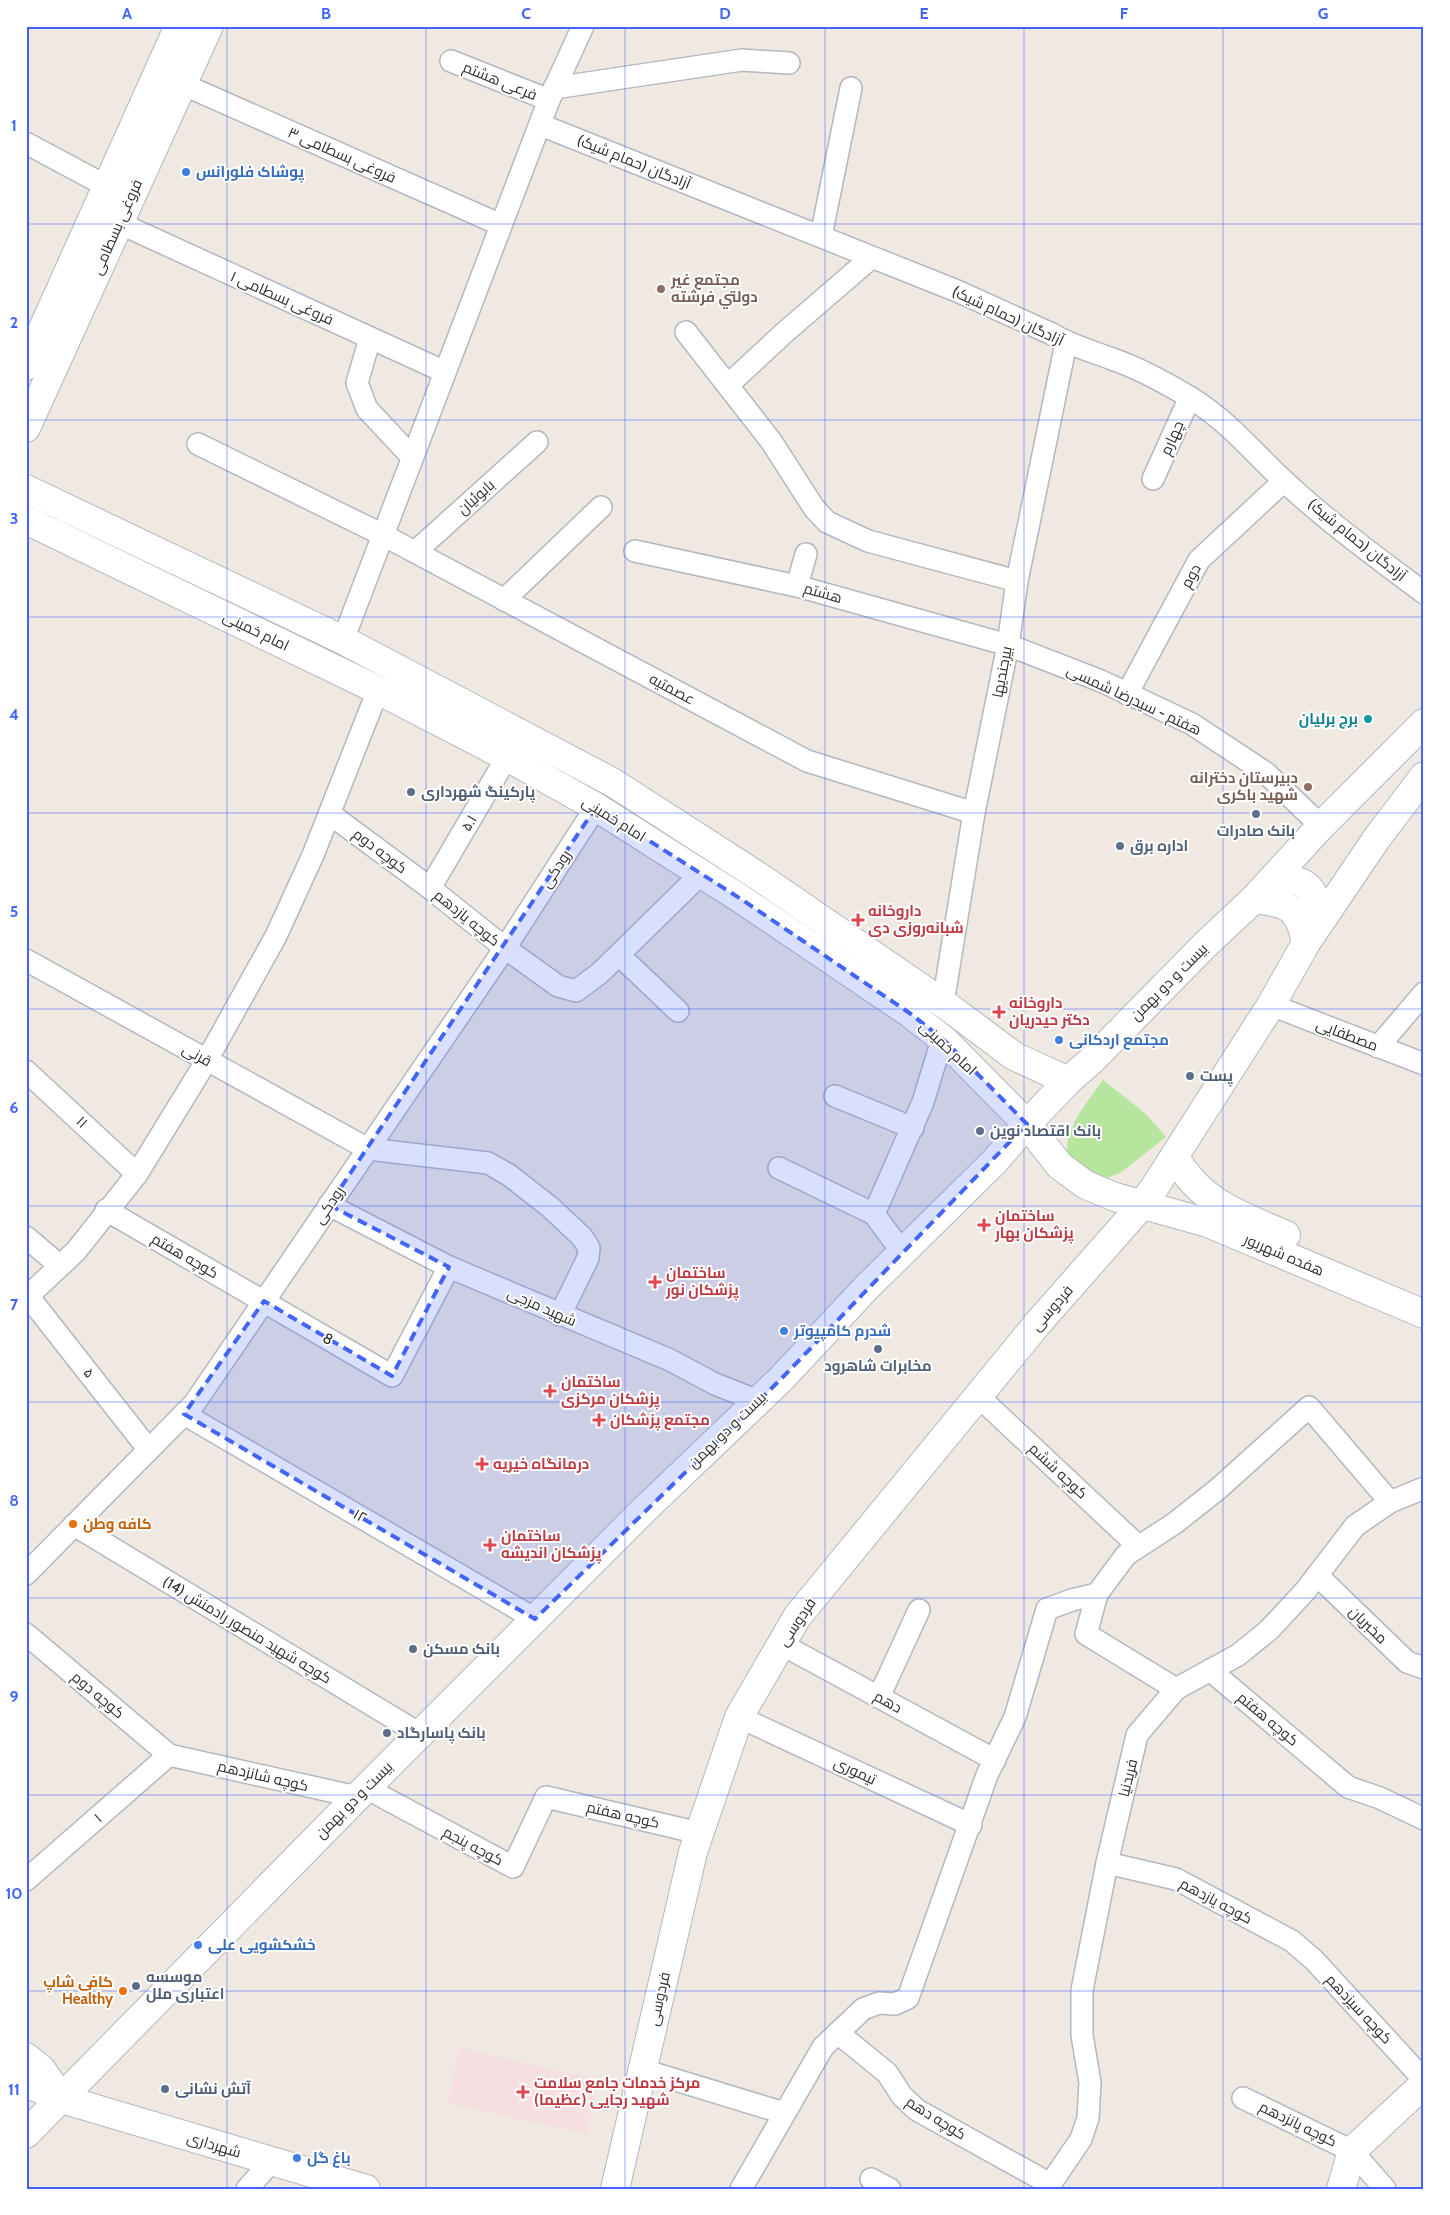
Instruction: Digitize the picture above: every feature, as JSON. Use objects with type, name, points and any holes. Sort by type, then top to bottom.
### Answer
[{"type":"main road","name":"فروغی بسطامی","points":[[28,357],[108,187],[179,26]]},
{"type":"main road","name":"فروغی بسطامی","points":[[26,428],[209,26]]},
{"type":"main road","name":"امام خمینی","points":[[26,489],[343,640],[612,782],[762,878],[943,1002],[1014,1056],[1068,1081]]},
{"type":"main road","name":"امام خمینی","points":[[26,520],[378,690],[508,757],[596,807],[813,946],[910,1014],[942,1040],[1026,1124],[1060,1166],[1086,1185],[1142,1204]]},
{"type":"main road","name":"بیست و دو بهمن","points":[[26,2134],[361,1793],[651,1503],[758,1401],[902,1252],[994,1162],[1026,1124],[1068,1081],[1092,1060],[1262,890],[1424,723]]},
{"type":"main road","points":[[1175,1158],[1271,1005],[1306,943],[1377,838],[1424,776]]},
{"type":"main road","points":[[1306,943],[1302,921],[1291,909],[1271,901],[1262,890],[1283,879],[1299,880],[1314,894],[1323,918]]},
{"type":"main road","name":"فردوسی","points":[[614,2187],[693,1852],[739,1717],[797,1618],[1038,1323],[1142,1204],[1175,1158]]},
{"type":"main road","name":"هفده شهریور","points":[[1175,1158],[1195,1186],[1222,1207],[1424,1295]]},
{"type":"main road","name":"هفده شهریور","points":[[1142,1204],[1208,1223],[1424,1314]]},
{"type":"main road","points":[[26,2057],[41,2069],[62,2099]]},
{"type":"main road","name":"شهرداری","points":[[26,2083],[62,2099],[366,2189]]},
{"type":"main road","points":[[1341,2189],[1352,2151],[1424,2084]]},
{"type":"street","points":[[343,640],[576,32]]},
{"type":"street","points":[[552,94],[742,60],[789,63]]},
{"type":"street","name":"فرعی هشتم","points":[[451,61],[552,94]]},
{"type":"street","name":"فروغی بسطامی ۳","points":[[182,84],[501,225]]},
{"type":"street","points":[[821,236],[851,88]]},
{"type":"street","name":"آزادگان (حمام شیک)","points":[[540,125],[957,291],[1052,334],[1066,343],[1114,359],[1190,397],[1224,420],[1284,481],[1361,545],[1424,593]]},
{"type":"street","points":[[26,143],[108,187]]},
{"type":"street","name":"فروغی بسطامی ۱","points":[[119,224],[445,372]]},
{"type":"street","points":[[728,385],[784,333],[872,258]]},
{"type":"street","points":[[686,332],[771,442],[814,508],[827,522],[868,541],[1017,581]]},
{"type":"street","points":[[370,338],[357,383],[367,409],[412,457]]},
{"type":"street","name":"بیرجندیها","points":[[943,1002],[974,813],[1008,646],[1017,581],[1066,343]]},
{"type":"street","name":"چهارم","points":[[1153,479],[1190,397]]},
{"type":"street","name":"بابوئیان","points":[[414,552],[537,442]]},
{"type":"street","name":"عصمتیه","points":[[198,444],[383,535],[807,761],[974,813]]},
{"type":"street","name":"دوم","points":[[1127,694],[1199,560],[1284,481]]},
{"type":"street","points":[[504,600],[601,507]]},
{"type":"street","name":"هشتم","points":[[635,551],[797,586],[1008,646]]},
{"type":"street","points":[[797,586],[806,554]]},
{"type":"street","name":"هفتم - سیدرضا شمسی","points":[[1008,646],[1101,681],[1192,724],[1266,773],[1322,826]]},
{"type":"street","points":[[27,1297],[76,1251],[106,1210],[137,1174],[207,1060],[276,936],[330,814],[378,690]]},
{"type":"street","name":"۵.۱","points":[[430,888],[508,757]]},
{"type":"street","name":"رودکی","points":[[26,1574],[194,1404],[505,948],[596,807]]},
{"type":"street","name":"کوچه دوم","points":[[330,814],[430,888]]},
{"type":"street","points":[[678,1011],[619,955],[700,874]]},
{"type":"street","name":"کوچه یازدهم","points":[[430,888],[505,948],[558,986],[576,991],[600,973],[619,955]]},
{"type":"street","name":"قرنی","points":[[26,960],[368,1149]]},
{"type":"street","points":[[1378,1047],[1424,993]]},
{"type":"street","name":"مصطفایی","points":[[1271,1005],[1424,1064]]},
{"type":"street","points":[[874,1214],[913,1128],[942,1040]]},
{"type":"street","name":"۱۱","points":[[26,1071],[137,1174]]},
{"type":"street","points":[[836,1096],[913,1128]]},
{"type":"street","points":[[368,1149],[488,1163],[509,1175],[550,1207],[582,1237],[590,1248],[588,1258],[560,1314]]},
{"type":"street","points":[[779,1168],[874,1214],[902,1252]]},
{"type":"street","name":"شهید مزجی","points":[[329,1205],[449,1267],[670,1360],[715,1384],[758,1401]]},
{"type":"street","name":"کوچه هفتم","points":[[106,1210],[264,1301]]},
{"type":"street","points":[[26,1237],[60,1266]]},
{"type":"street","name":"8","points":[[264,1301],[392,1376],[449,1267]]},
{"type":"street","name":"۵","points":[[27,1297],[149,1450]]},
{"type":"street","name":"کوچه ششم","points":[[978,1396],[1138,1546]]},
{"type":"street","points":[[1176,1689],[1086,1634],[1097,1594],[1126,1555],[1175,1523],[1218,1489],[1310,1407],[1390,1502]]},
{"type":"street","name":"۱۲","points":[[184,1414],[535,1619]]},
{"type":"street","name":"فریدنیا","points":[[1048,2186],[1081,2139],[1088,2118],[1090,2083],[1082,2035],[1082,1990],[1107,1863],[1137,1735],[1176,1689],[1238,1655],[1269,1630],[1317,1575],[1355,1526],[1390,1502],[1420,1494]]},
{"type":"street","name":"کوچه شهید منصور رادمنش (14)","points":[[74,1525],[420,1734]]},
{"type":"street","name":"مخبریان","points":[[1317,1575],[1407,1662],[1424,1668]]},
{"type":"street","points":[[741,2189],[823,2048],[863,2009],[879,2003],[895,2004],[908,1998],[994,1760],[1015,1717],[1047,1610],[1072,1600],[1097,1594]]},
{"type":"street","points":[[879,1697],[920,1610]]},
{"type":"street","name":"کوچه دوم","points":[[26,1634],[169,1755]]},
{"type":"street","name":"دهم","points":[[782,1644],[994,1760]]},
{"type":"street","name":"کوچه هفتم","points":[[1210,1670],[1348,1787],[1380,1798],[1424,1820]]},
{"type":"street","name":"تیموری","points":[[739,1717],[971,1825]]},
{"type":"street","name":"کوچه شانزدهم","points":[[169,1755],[361,1793]]},
{"type":"street","name":"۱","points":[[26,1880],[169,1755]]},
{"type":"street","name":"کوچه پنجم","points":[[361,1793],[513,1867],[546,1797]]},
{"type":"street","name":"کوچه هفتم","points":[[546,1797],[699,1833]]},
{"type":"street","name":"کوچه یازدهم","points":[[1107,1863],[1176,1879],[1292,1941]]},
{"type":"street","name":"کوچه سیزدهم","points":[[1292,1941],[1314,1960],[1424,2080]]},
{"type":"street","name":"کوچه دهم","points":[[838,2033],[887,2074],[902,2096],[918,2110],[1048,2186]]},
{"type":"street","points":[[643,2070],[784,2113]]},
{"type":"street","name":"کوچه پانزدهم","points":[[1243,2098],[1352,2151]]},
{"type":"street","points":[[1352,2151],[1385,2189]]},
{"type":"street","points":[[247,2189],[271,2162]]},
{"type":"street","points":[[871,2179],[890,2189]]},
{"type":"highlighted area","points":[[596,807],[741,899],[911,1014],[945,1041],[1027,1124],[781,1379],[535,1619],[184,1414],[264,1301],[392,1376],[449,1267],[329,1205]]},
{"type":"shaded area","name":"مرکز خدمات جامع سلامت شهید رجایی (عظیما)","points":[[459,2047],[597,2081],[587,2134],[448,2103]]},
{"type":"green space","points":[[1103,1080],[1146,1114],[1166,1137],[1120,1173],[1101,1180],[1067,1154],[1070,1133],[1074,1124],[1084,1106]]},
{"type":"place","name":"پوشاک فلورانس","points":[[186,172]]},
{"type":"place","name":"مجتمع غير دولتي فرشته","points":[[661,289]]},
{"type":"place","name":"برج برلیان","points":[[1368,719]]},
{"type":"place","name":"دبیرستان دخترانه شهید باکری","points":[[1308,787]]},
{"type":"place","name":"پارکینگ شهرداری","points":[[411,792]]},
{"type":"place","name":"بانک صادرات","points":[[1256,814]]},
{"type":"place","name":"اداره برق","points":[[1120,846]]},
{"type":"place","name":"داروخانه شبانه‌روزی دی","points":[[858,920]]},
{"type":"place","name":"داروخانه دکتر حیدریان","points":[[999,1012]]},
{"type":"place","name":"مجتمع اردکانی","points":[[1059,1040]]},
{"type":"place","name":"پست","points":[[1190,1076]]},
{"type":"place","name":"بانک اقتصاد نوین","points":[[980,1131]]},
{"type":"place","name":"ساختمان پزشکان بهار","points":[[984,1225]]},
{"type":"place","name":"ساختمان پزشکان نور","points":[[655,1282]]},
{"type":"place","name":"شدرم کامپیوتر","points":[[784,1331]]},
{"type":"place","name":"مخابرات شاهرود","points":[[878,1349]]},
{"type":"place","name":"ساختمان پزشکان مرکزی","points":[[550,1391]]},
{"type":"place","name":"مجتمع پزشکان","points":[[599,1420]]},
{"type":"place","name":"درمانگاه خیریه","points":[[482,1464]]},
{"type":"place","name":"کافه وطن","points":[[73,1524]]},
{"type":"place","name":"ساختمان پزشکان اندیشه","points":[[490,1545]]},
{"type":"place","name":"بانک مسکن","points":[[413,1649]]},
{"type":"place","name":"بانک پاسارگاد","points":[[387,1733]]},
{"type":"place","name":"خشکشویی علی","points":[[198,1945]]},
{"type":"place","name":"موسسه اعتباری ملل","points":[[136,1986]]},
{"type":"place","name":"کافی شاپ Healthy","points":[[123,1991]]},
{"type":"place","name":"آتش نشانی","points":[[165,2089]]},
{"type":"place","name":"مرکز خدمات جامع سلامت شهید رجایی (عظیما)","points":[[523,2092]]},
{"type":"place","name":"باغ گل","points":[[297,2158]]}]
